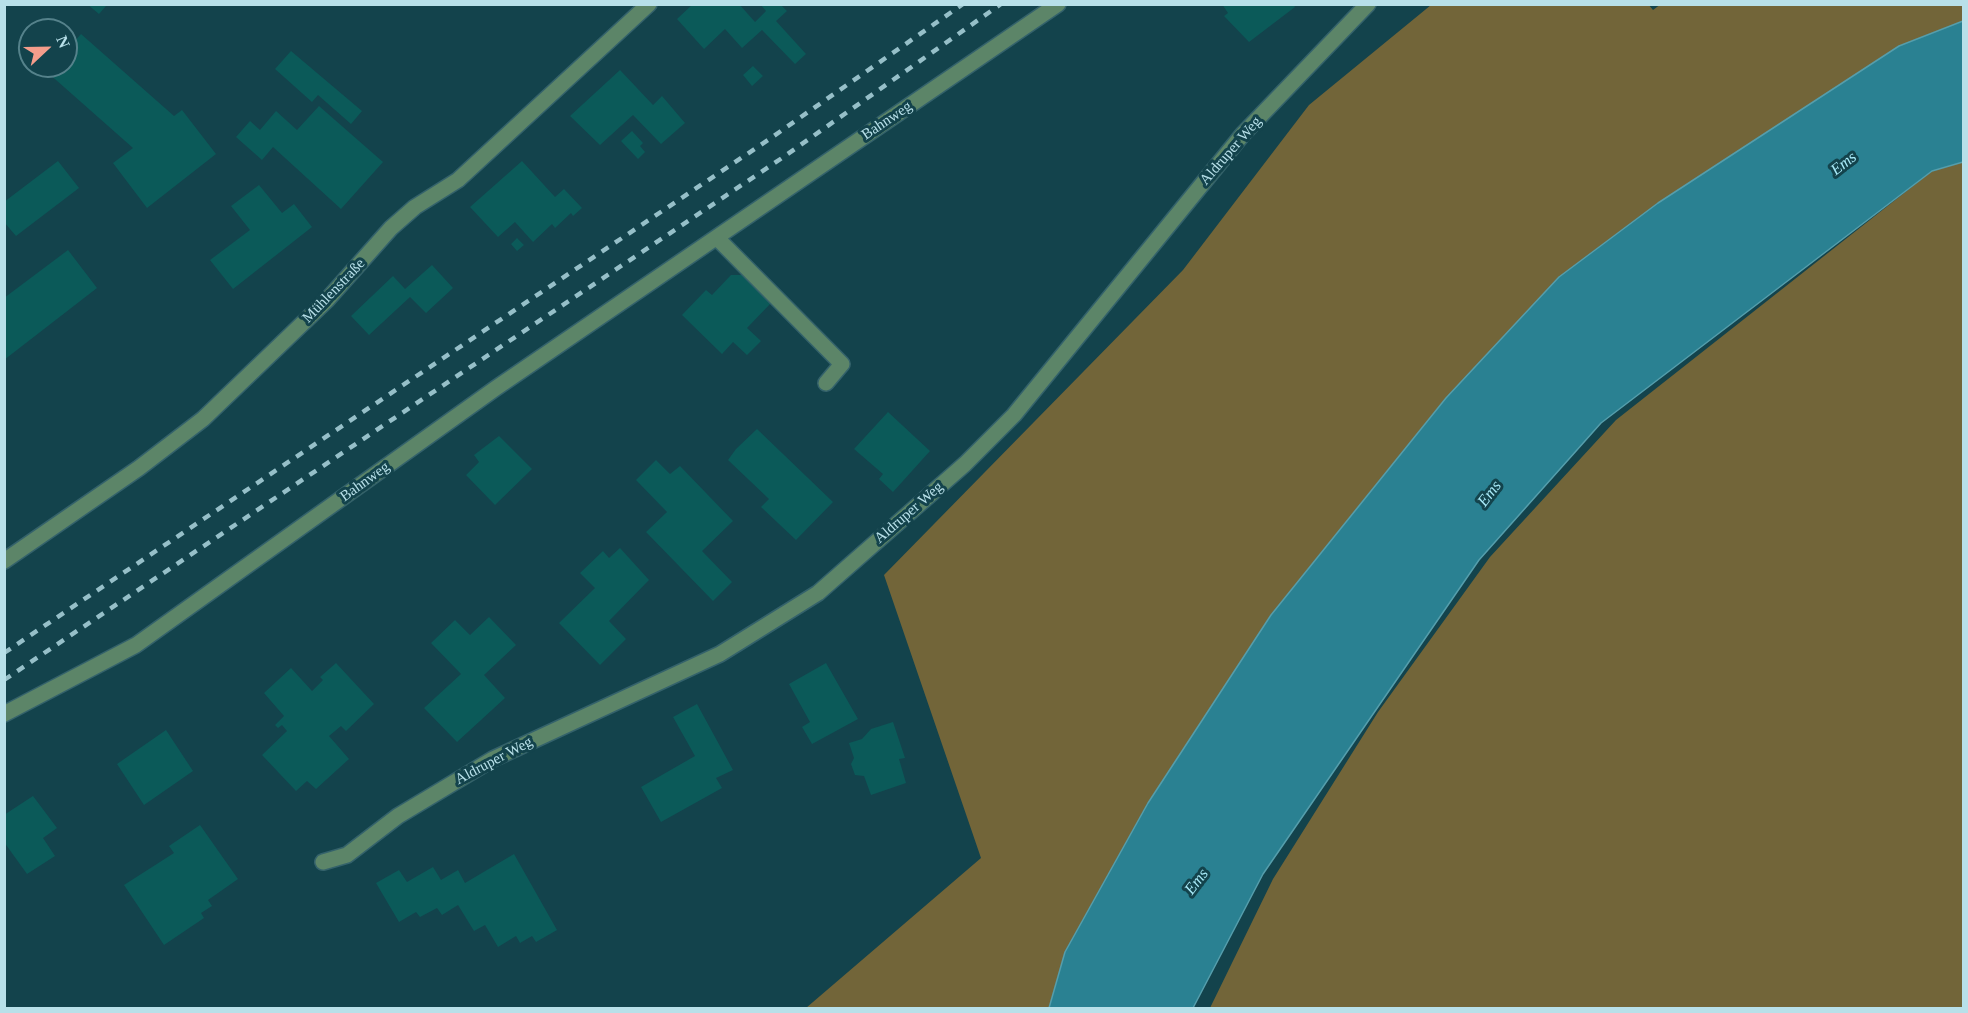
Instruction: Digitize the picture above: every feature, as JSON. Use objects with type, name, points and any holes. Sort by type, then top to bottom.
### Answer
[{"type":"street","name":"Mühlenstraße","points":[[4,561],[139,468],[203,419],[327,300],[391,228],[415,207],[458,180],[649,4]]},
{"type":"street","name":"Bahnweg","points":[[4,714],[136,645],[496,388],[1058,4]]},
{"type":"street","name":"Aldruper Weg","points":[[323,862],[347,855],[398,816],[493,759],[720,654],[818,593],[965,464],[1014,415],[1243,134],[1368,4]]},
{"type":"street","points":[[717,238],[842,364],[826,383]]},
{"type":"shaded area","points":[[1648,4],[1653,10],[1661,4],[1963,5],[1963,21],[1899,46],[1658,203],[1559,277],[1446,398],[1271,615],[1148,803],[1065,952],[1049,1008],[806,1008],[981,858],[884,575],[1183,270],[1309,105],[1431,5]]},
{"type":"shaded area","points":[[1963,162],[1963,1008],[1210,1008],[1273,879],[1378,712],[1490,557],[1616,420],[1932,171]]},
{"type":"water","name":"Ems","points":[[1963,21],[1963,162],[1932,171],[1601,423],[1479,560],[1263,874],[1193,1008],[1049,1008],[1065,952],[1148,803],[1271,615],[1446,398],[1559,277],[1658,203],[1899,46]]},
{"type":"building","points":[[87,4],[105,4],[106,6],[99,14]]},
{"type":"building","points":[[693,4],[739,4],[755,22],[766,11],[760,4],[780,4],[787,11],[776,21],[806,54],[795,64],[762,30],[742,48],[725,29],[704,49],[677,19]]},
{"type":"building","points":[[1222,4],[1293,4],[1295,7],[1249,42],[1224,16],[1228,13]]},
{"type":"building","points":[[81,34],[174,116],[182,110],[216,154],[147,208],[113,163],[133,148],[54,78],[78,78],[78,37]]},
{"type":"building","points":[[291,51],[362,111],[351,124],[318,95],[312,102],[275,69]]},
{"type":"building","points":[[753,66],[763,76],[752,86],[743,75]]},
{"type":"building","points":[[620,70],[653,105],[662,96],[685,123],[661,144],[633,115],[600,145],[570,116]]},
{"type":"building","points":[[319,106],[383,162],[341,209],[273,147],[262,160],[236,137],[250,121],[260,130],[276,111],[297,130]]},
{"type":"building","points":[[632,131],[643,143],[640,146],[645,152],[638,159],[621,141]]},
{"type":"building","points":[[58,161],[79,188],[16,236],[4,222],[4,202]]},
{"type":"building","points":[[522,161],[555,197],[564,189],[582,208],[573,216],[571,213],[555,228],[552,224],[533,242],[515,222],[498,237],[470,207]]},
{"type":"building","points":[[259,185],[282,213],[294,204],[312,227],[233,289],[210,260],[250,230],[231,206]]},
{"type":"building","points":[[517,238],[524,245],[517,251],[511,244]]},
{"type":"building","points":[[68,250],[97,288],[4,360],[4,298]]},
{"type":"building","points":[[432,265],[453,288],[426,313],[410,297],[369,335],[351,316],[393,276],[405,289]]},
{"type":"building","points":[[731,275],[742,275],[771,303],[747,328],[761,341],[747,355],[733,342],[722,354],[682,315],[706,290],[712,295]]},
{"type":"building","points":[[888,412],[930,451],[893,492],[879,479],[883,474],[854,449]]},
{"type":"building","points":[[757,429],[833,502],[796,540],[761,507],[769,499],[728,460]]},
{"type":"building","points":[[499,436],[532,469],[495,505],[466,475],[479,462],[474,455]]},
{"type":"building","points":[[656,460],[670,474],[680,466],[733,521],[702,551],[732,582],[713,601],[646,532],[667,512],[636,480]]},
{"type":"building","points":[[620,548],[649,580],[609,621],[626,639],[600,665],[559,623],[595,588],[580,573],[603,551],[609,558]]},
{"type":"building","points":[[489,617],[516,645],[484,675],[505,698],[457,742],[424,708],[461,674],[431,643],[455,620],[470,635]]},
{"type":"building","points":[[336,663],[374,704],[346,731],[341,726],[329,736],[349,759],[316,789],[307,781],[296,791],[262,755],[287,731],[282,725],[278,728],[275,725],[284,716],[264,693],[291,668],[312,691],[323,680],[320,677]]},
{"type":"building","points":[[826,663],[858,719],[812,744],[802,727],[810,722],[789,684]]},
{"type":"building","points":[[697,704],[733,770],[716,778],[722,788],[661,822],[641,787],[695,756],[673,717]]},
{"type":"building","points":[[893,722],[905,758],[899,759],[906,783],[871,795],[864,776],[855,775],[851,764],[854,758],[849,743],[862,739],[871,729]]},
{"type":"building","points":[[166,730],[193,771],[144,805],[117,764]]},
{"type":"building","points":[[33,796],[57,828],[43,838],[55,856],[27,874],[4,842],[4,815]]},
{"type":"building","points":[[200,825],[238,879],[208,900],[212,906],[201,913],[204,918],[164,945],[124,885],[174,853],[169,846]]},
{"type":"building","points":[[514,854],[557,930],[536,942],[532,936],[520,943],[516,936],[498,947],[485,925],[474,931],[458,905],[442,915],[437,908],[420,917],[416,912],[399,922],[376,883],[399,870],[407,882],[433,867],[441,880],[458,870],[465,883]]},
{"type":"railway","points":[[4,653],[768,140],[963,4]]},
{"type":"railway","points":[[4,680],[782,158],[1001,4]]}]
